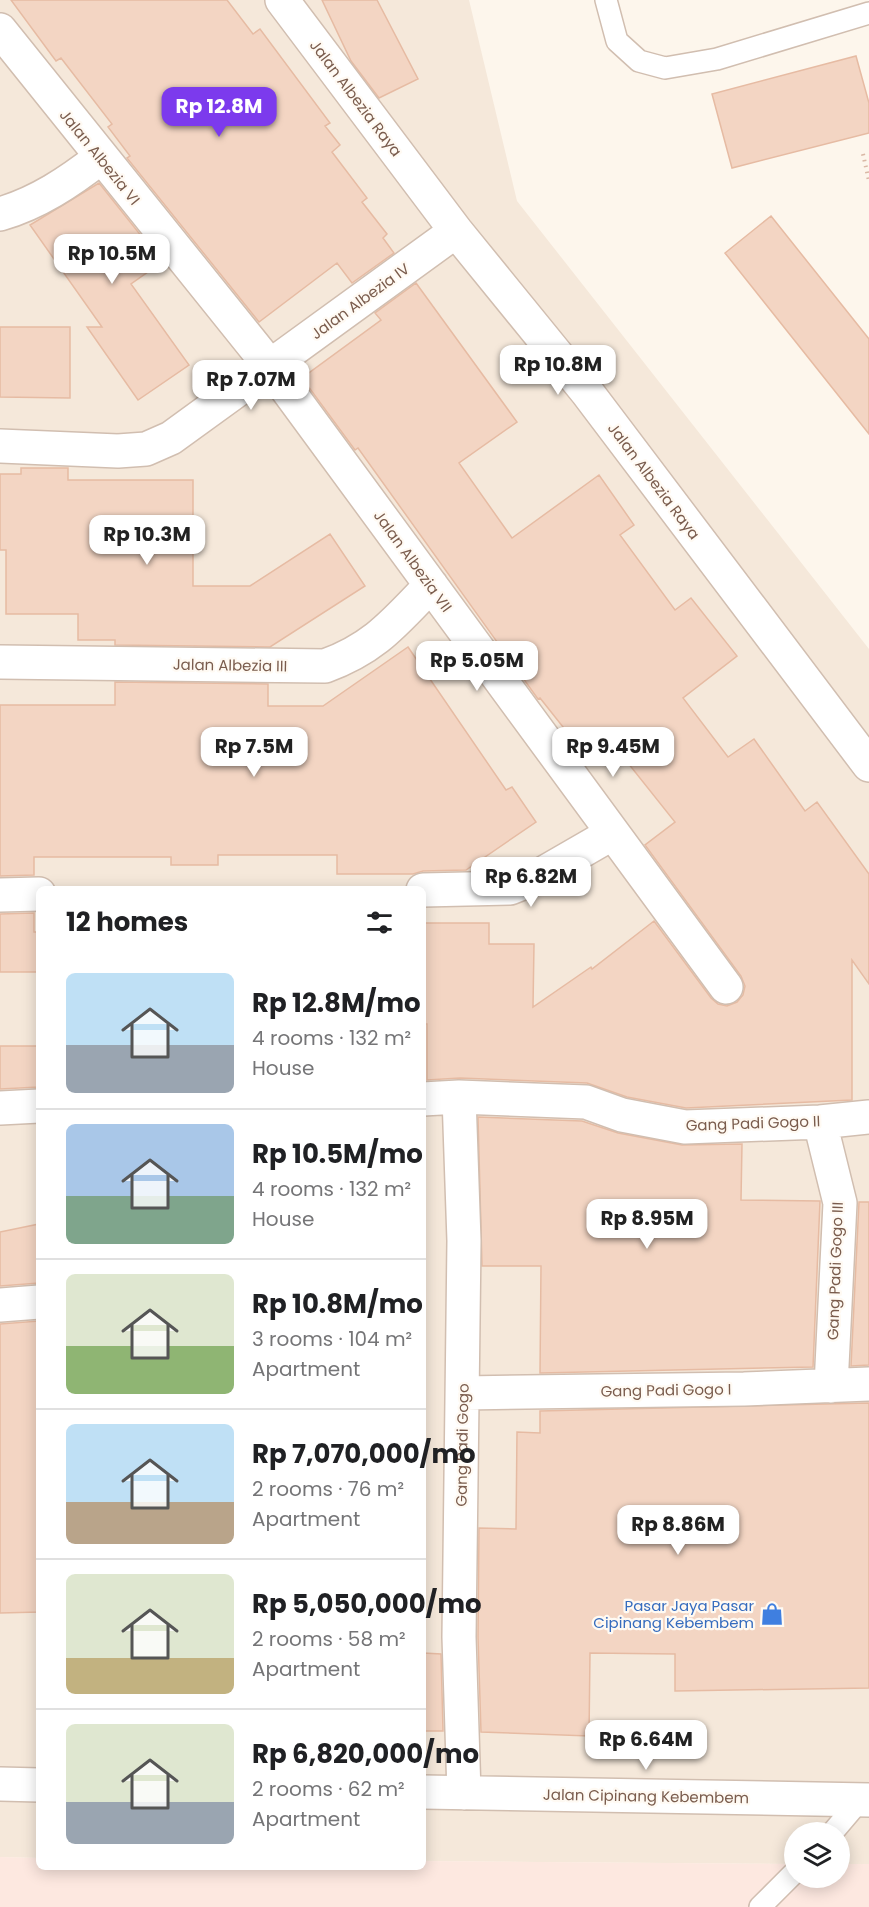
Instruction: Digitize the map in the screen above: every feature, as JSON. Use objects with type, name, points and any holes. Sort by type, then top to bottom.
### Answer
[{"type":"street","name":"Jalan Albezia Raya","points":[[282,0],[456,231],[587,392],[869,765]]},
{"type":"street","name":"Jalan Albezia VI","points":[[0,30],[100,158],[270,366]]},
{"type":"street","points":[[0,214],[26,206],[72,180],[100,158]]},
{"type":"street","name":"Jalan Albezia IV","points":[[0,446],[118,451],[146,449],[171,438],[456,231]]},
{"type":"street","name":"Jalan Albezia VII","points":[[270,366],[726,987]]},
{"type":"street","name":"Jalan Albezia III","points":[[0,662],[325,666],[353,656],[379,639],[431,585]]},
{"type":"street","points":[[426,890],[510,888],[535,878],[613,833]]},
{"type":"street","points":[[0,895],[36,894]]},
{"type":"street","name":"Gang Padi Gogo II","points":[[426,1099],[459,1097],[586,1102],[622,1115],[685,1127],[820,1122],[869,1117]]},
{"type":"street","name":"Gang Padi Gogo","points":[[459,1097],[464,1241],[459,1636],[464,1793]]},
{"type":"street","points":[[0,1108],[36,1106]]},
{"type":"street","name":"Gang Padi Gogo III","points":[[820,1122],[840,1203],[831,1386]]},
{"type":"street","points":[[0,1305],[36,1302]]},
{"type":"street","name":"Gang Padi Gogo I","points":[[463,1393],[869,1384]]},
{"type":"street","points":[[0,1784],[36,1785]]},
{"type":"street","name":"Jalan Cipinang Kebembem","points":[[426,1792],[864,1800]]},
{"type":"lane","points":[[606,0],[616,41],[639,61],[665,68],[717,59],[869,13]]},
{"type":"lane","points":[[843,1822],[864,1800]]},
{"type":"lane","points":[[760,1907],[784,1883]]},
{"type":"path","points":[[863,154],[869,181]]},
{"type":"shaded area","points":[[0,0],[469,0],[517,201],[869,649],[869,1864],[850,1864],[850,1822],[784,1822],[784,1864],[426,1861],[426,886],[36,886],[36,1858],[0,1857]]},
{"type":"shaded area","points":[[0,1857],[36,1858],[36,1870],[426,1870],[426,1861],[784,1864],[784,1888],[850,1888],[850,1864],[869,1864],[869,1907],[0,1907]]},
{"type":"building","points":[[11,0],[227,0],[253,34],[260,29],[330,123],[325,126],[340,145],[332,152],[367,198],[362,202],[387,234],[383,238],[394,253],[352,283],[337,263],[259,322],[127,158],[130,156],[108,127],[112,124],[61,58],[56,61]]},
{"type":"building","points":[[322,0],[377,0],[418,79],[379,98],[351,61]]},
{"type":"building","points":[[856,56],[869,103],[869,133],[732,168],[712,94]]},
{"type":"building","points":[[99,183],[162,262],[131,284],[189,365],[138,400],[87,327],[102,327],[30,225]]},
{"type":"building","points":[[771,216],[869,339],[869,434],[725,253]]},
{"type":"building","points":[[416,283],[517,422],[459,463],[512,538],[599,475],[634,525],[620,535],[675,610],[691,598],[737,656],[683,698],[728,757],[754,739],[805,811],[817,802],[869,874],[869,984],[852,960],[852,1100],[686,1108],[627,1097],[587,1083],[460,1078],[427,1080],[426,923],[489,923],[489,944],[534,944],[533,1007],[591,967],[592,969],[654,921],[711,998],[718,1004],[727,1006],[737,1002],[743,995],[745,986],[741,976],[645,845],[675,822],[612,743],[590,761],[540,698],[538,699],[358,448],[355,450],[302,378],[381,320],[375,313]]},
{"type":"building","points":[[0,327],[70,327],[70,398],[0,397]]},
{"type":"building","points":[[21,468],[68,468],[68,480],[193,480],[193,586],[250,586],[330,534],[365,586],[270,647],[115,645],[115,640],[78,640],[78,614],[6,614],[6,550],[0,550],[0,474],[21,474]]},
{"type":"building","points":[[408,647],[506,790],[512,787],[536,822],[466,870],[423,871],[413,874],[337,874],[337,855],[218,855],[218,865],[171,865],[171,857],[34,857],[34,875],[0,876],[0,705],[115,705],[115,682],[268,684],[268,706],[323,706]]},
{"type":"building","points":[[34,913],[36,972],[0,972],[0,914]]},
{"type":"building","points":[[0,1046],[36,1046],[36,1087],[0,1089]]},
{"type":"building","points":[[478,1117],[582,1121],[618,1133],[682,1145],[742,1144],[741,1200],[820,1201],[813,1367],[540,1373],[541,1266],[482,1266]]},
{"type":"building","points":[[859,1202],[869,1202],[869,1365],[851,1366]]},
{"type":"building","points":[[36,1225],[36,1283],[0,1286],[0,1232]]},
{"type":"building","points":[[36,1321],[36,1612],[0,1613],[0,1324]]},
{"type":"building","points":[[869,1403],[869,1688],[675,1691],[675,1654],[590,1653],[589,1736],[481,1732],[478,1637],[479,1528],[516,1529],[517,1432],[540,1433],[540,1411]]},
{"type":"building","points":[[426,1653],[441,1654],[443,1731],[426,1731]]},
{"type":"place","name":"Pasar Jaya Pasar Cipinang Kebembem","points":[[772,1614]]}]
